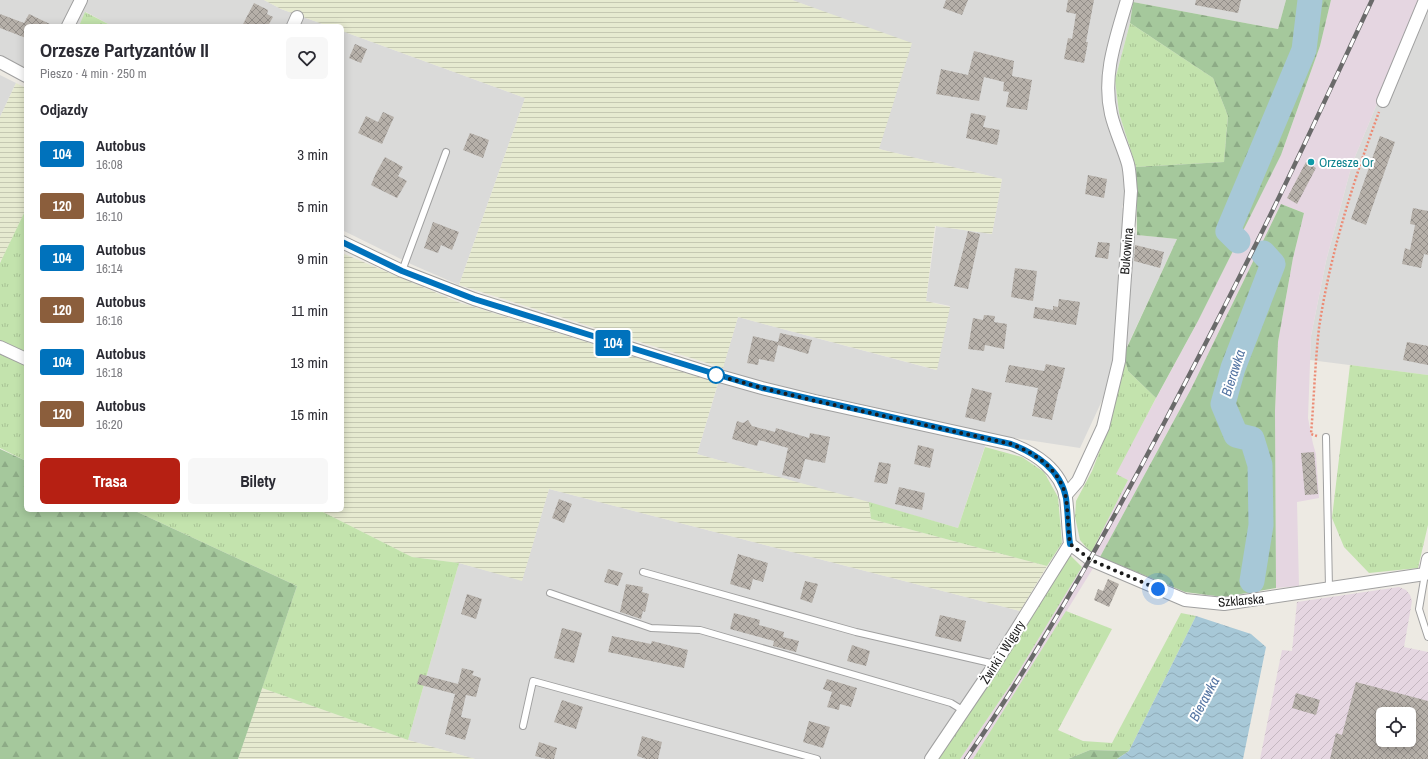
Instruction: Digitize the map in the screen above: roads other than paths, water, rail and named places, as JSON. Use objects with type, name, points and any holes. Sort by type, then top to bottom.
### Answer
[{"type":"street","points":[[69,24],[81,0]]},
{"type":"street","name":"Bukowina","points":[[1065,496],[1078,481],[1103,426],[1119,361],[1131,192],[1128,166],[1111,114],[1108,96],[1108,71],[1113,45],[1127,0]]},
{"type":"street","points":[[1383,101],[1425,0]]},
{"type":"street","points":[[0,62],[24,75]]},
{"type":"street","points":[[344,243],[402,271],[474,299],[762,388],[1011,444],[1026,450],[1044,463],[1059,482],[1065,496],[1070,544]]},
{"type":"street","points":[[0,347],[24,357]]},
{"type":"street","name":"Szklarska","points":[[1070,544],[1091,560],[1185,600],[1224,604],[1425,574]]},
{"type":"street","name":"Żwirki i Wigury","points":[[931,759],[995,664],[1070,544]]},
{"type":"street","points":[[1425,574],[1428,559]]},
{"type":"lane","points":[[402,271],[446,152]]},
{"type":"lane","points":[[1326,437],[1329,588]]},
{"type":"lane","points":[[643,572],[856,632],[995,664]]},
{"type":"lane","points":[[1425,574],[1419,609],[1428,637]]},
{"type":"lane","points":[[550,593],[620,619],[651,628],[700,630],[951,703],[964,710]]},
{"type":"lane","points":[[523,726],[533,681],[817,759]]},
{"type":"water","points":[[1196,616],[1251,634],[1266,647],[1243,759],[1117,759],[1129,751]]},
{"type":"waterway","name":"Bierawka","points":[[1238,241],[1228,231],[1304,50],[1310,0]]},
{"type":"waterway","name":"Bierawka","points":[[1252,581],[1261,525],[1260,465],[1252,439],[1236,435],[1223,404],[1233,368],[1273,264],[1263,253]]},
{"type":"railway","points":[[966,759],[1019,678],[1069,596],[1139,470],[1267,223],[1372,0]]},
{"type":"place","name":"Orzesze Or","points":[[1311,162]]}]
